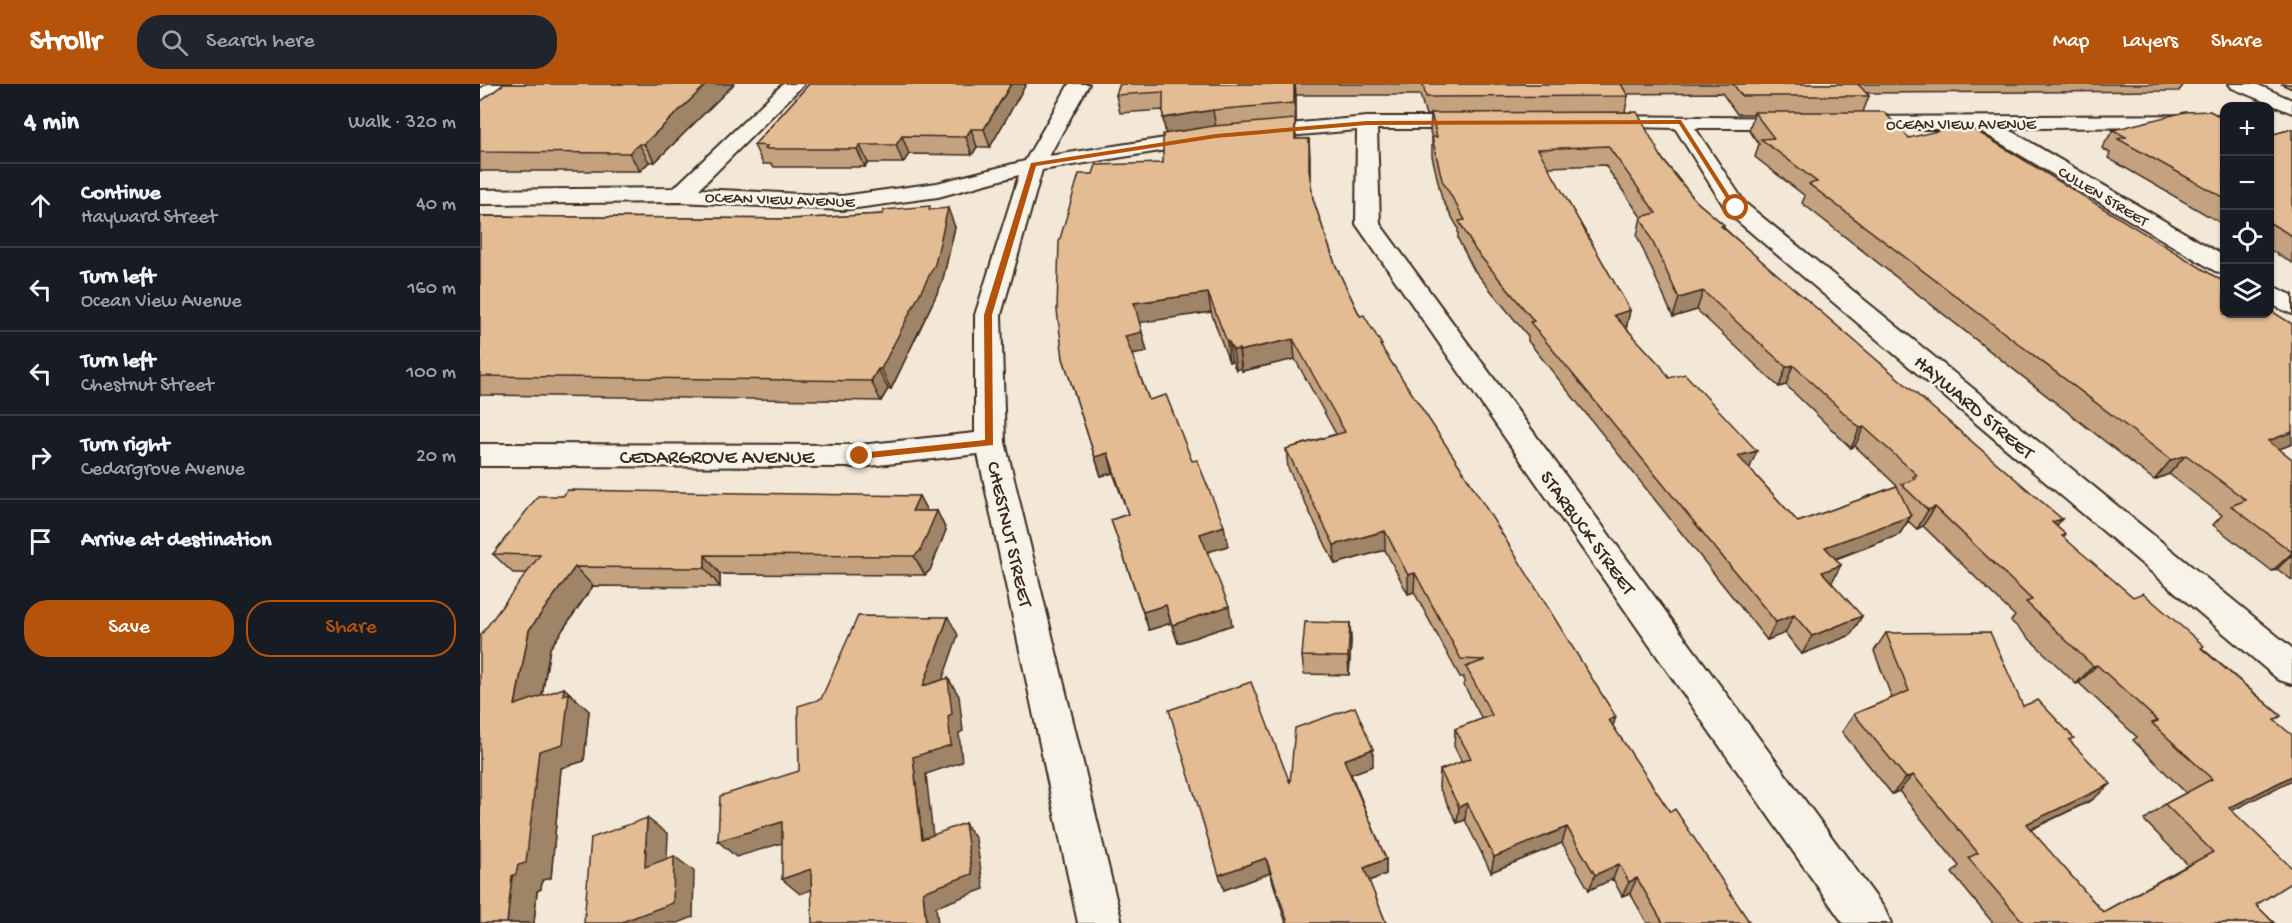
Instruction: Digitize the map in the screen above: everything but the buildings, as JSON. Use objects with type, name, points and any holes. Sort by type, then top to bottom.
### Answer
[{"type":"street","points":[[480,98],[501,84]]},
{"type":"street","points":[[681,195],[794,84]]},
{"type":"street","name":"CHESTNUT STREET","points":[[1079,84],[1033,165],[988,315],[990,442],[1100,923]]},
{"type":"street","points":[[2239,84],[2292,107]]},
{"type":"street","points":[[2274,120],[2292,120]]},
{"type":"street","name":"OCEAN VIEW AVENUE","points":[[1576,122],[2220,121]]},
{"type":"street","name":"OCEAN VIEW AVENUE","points":[[480,197],[681,195],[842,203],[938,190],[1033,165],[1216,136],[1367,123],[1495,122]]},
{"type":"street","name":"HAYWARD STREET","points":[[1681,122],[1736,208],[2292,669]]},
{"type":"street","name":"STARBUCK STREET","points":[[1367,123],[1368,224],[1869,923]]},
{"type":"street","name":"CULLEN STREET","points":[[1983,123],[2221,264]]},
{"type":"street","points":[[2274,295],[2292,306]]},
{"type":"street","name":"CEDARGROVE AVENUE","points":[[480,455],[860,456],[990,442]]},
{"type":"route","points":[[860,456],[990,442],[988,315],[1033,165],[1216,136],[1367,123],[1681,122],[1736,208]]}]
